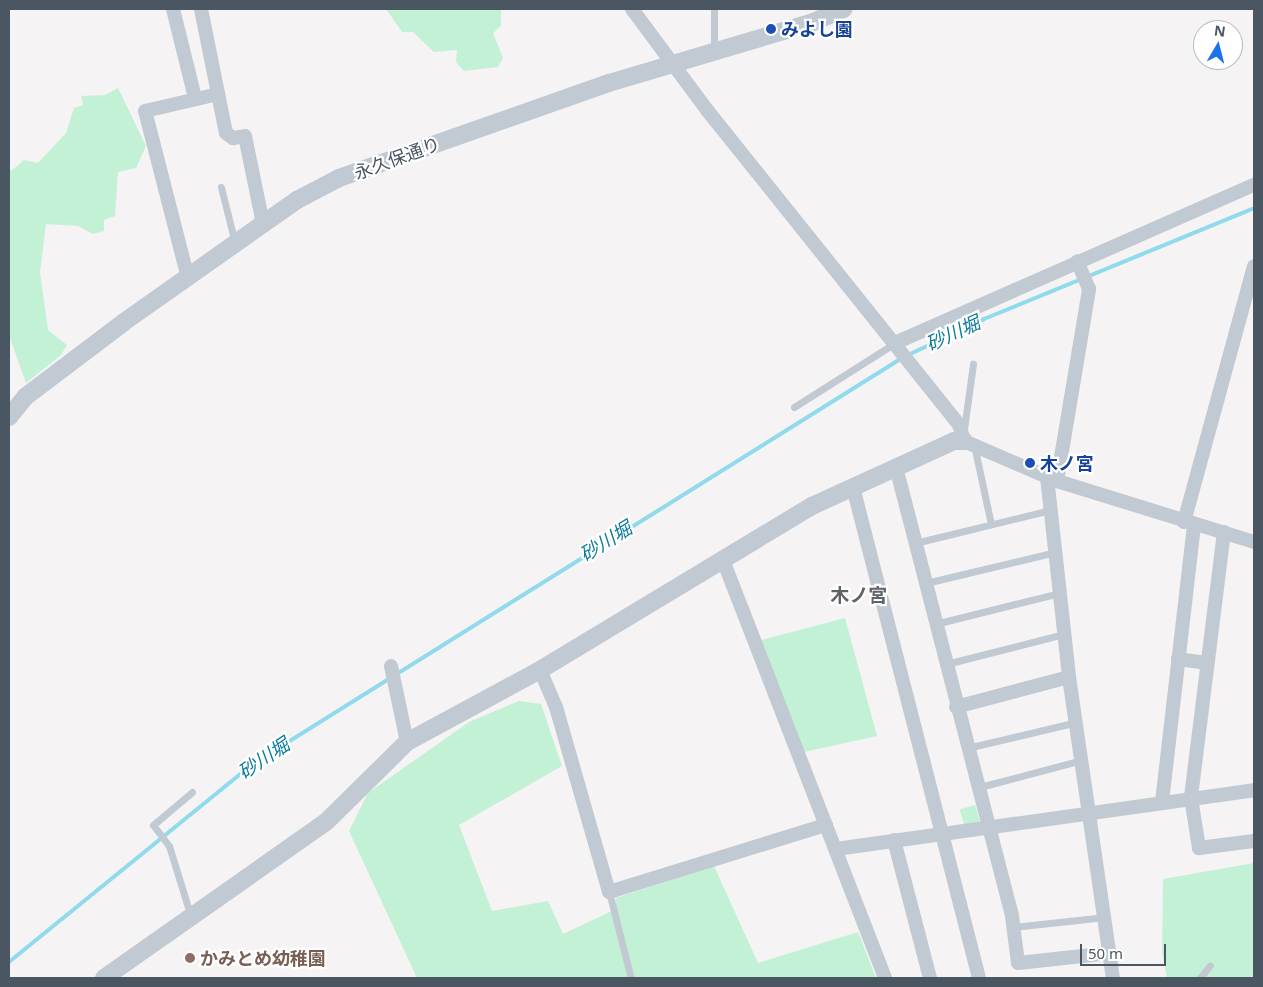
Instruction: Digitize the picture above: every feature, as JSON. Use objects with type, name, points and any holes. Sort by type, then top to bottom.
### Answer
[{"type":"street","points":[[173,9],[196,98]]},
{"type":"street","points":[[200,9],[226,133],[233,138],[244,136],[263,224]]},
{"type":"street","points":[[632,9],[672,65],[916,368],[967,440]]},
{"type":"street","name":"永久保通り","points":[[9,416],[25,397],[188,278],[263,224],[339,178],[842,9]]},
{"type":"street","points":[[188,278],[145,111],[218,94]]},
{"type":"street","points":[[896,344],[1254,185]]},
{"type":"street","points":[[1078,263],[1087,286],[1052,479],[1050,510],[1064,634],[1092,811],[1113,978]]},
{"type":"street","points":[[1162,802],[1178,659],[1189,523],[1254,266]]},
{"type":"street","points":[[104,978],[192,919],[326,822],[407,742],[540,670],[723,560],[853,487],[954,441],[967,440],[1052,479],[1254,542]]},
{"type":"street","points":[[896,467],[976,788],[1014,927],[1018,962],[1110,953]]},
{"type":"street","points":[[853,487],[978,978]]},
{"type":"street","points":[[1224,532],[1191,798],[1199,848],[1254,841]]},
{"type":"street","points":[[723,560],[885,978]]},
{"type":"street","points":[[1178,659],[1208,662]]},
{"type":"street","points":[[391,666],[407,742]]},
{"type":"street","points":[[540,670],[556,707],[609,892],[826,825]]},
{"type":"street","points":[[956,707],[1070,677]]},
{"type":"street","points":[[836,849],[1092,811],[1254,790]]},
{"type":"street","points":[[894,840],[930,978]]},
{"type":"lane","points":[[714,9],[714,52]]},
{"type":"lane","points":[[221,187],[236,244]]},
{"type":"lane","points":[[794,407],[896,344]]},
{"type":"lane","points":[[973,364],[967,440],[991,524]]},
{"type":"lane","points":[[914,543],[1050,510]]},
{"type":"lane","points":[[925,583],[1056,552]]},
{"type":"lane","points":[[935,624],[1059,593]]},
{"type":"lane","points":[[946,664],[1064,634]]},
{"type":"lane","points":[[966,748],[1077,722]]},
{"type":"lane","points":[[976,788],[1083,760]]},
{"type":"lane","points":[[192,792],[153,826],[169,846],[192,919]]},
{"type":"lane","points":[[609,892],[631,978]]},
{"type":"lane","points":[[1014,927],[1106,916]]},
{"type":"lane","points":[[1200,978],[1210,965]]},
{"type":"green space","points":[[386,9],[501,9],[501,26],[493,33],[503,58],[498,67],[464,71],[456,62],[457,50],[434,52],[413,32],[402,32]]},
{"type":"green space","points":[[118,88],[146,146],[136,168],[118,172],[115,216],[104,220],[104,231],[93,234],[78,226],[46,224],[40,272],[48,330],[67,345],[61,355],[26,383],[9,335],[9,167],[11,171],[24,160],[38,163],[66,133],[74,108],[83,105],[81,96],[105,95]]},
{"type":"green space","points":[[845,618],[877,736],[804,752],[761,640]]},
{"type":"green space","points":[[519,701],[541,704],[562,766],[459,825],[492,911],[548,901],[563,934],[614,910],[616,898],[714,866],[758,963],[858,932],[876,978],[417,978],[349,831],[368,793],[469,722]]},
{"type":"green space","points":[[975,805],[980,822],[965,827],[960,809]]},
{"type":"green space","points":[[1254,863],[1254,978],[1167,978],[1162,953],[1163,879]]},
{"type":"waterway","name":"砂川堀","points":[[908,355],[984,319],[1254,208]]},
{"type":"waterway","name":"砂川堀","points":[[9,962],[253,764],[902,358]]},
{"type":"place","name":"みよし園","points":[[771,29]]},
{"type":"place","name":"木ノ宮","points":[[1030,463]]},
{"type":"place","name":"かみとめ幼稚園","points":[[190,958]]},
{"type":"district","name":"木ノ宮","points":[[859,596]]}]
